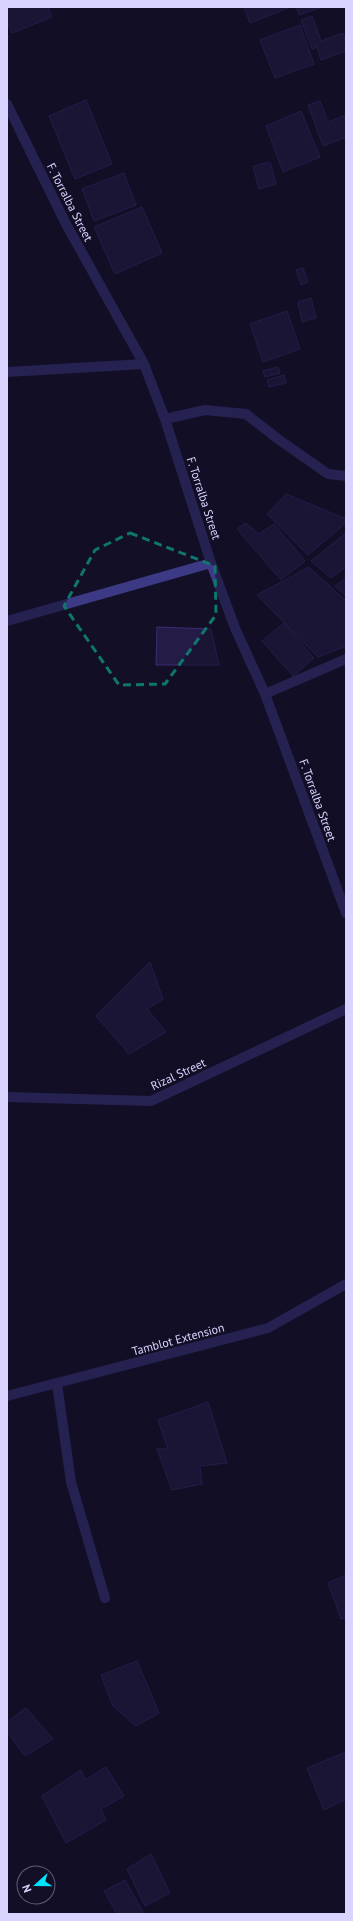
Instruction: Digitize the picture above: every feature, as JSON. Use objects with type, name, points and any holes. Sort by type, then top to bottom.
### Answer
[{"type":"street","name":"F. Torralba Street","points":[[7,104],[66,224],[144,364],[165,419],[211,563],[235,628],[265,694],[346,913]]},
{"type":"street","points":[[7,372],[144,364]]},
{"type":"street","points":[[165,419],[204,410],[246,414],[278,440],[328,474],[346,476]]},
{"type":"street","points":[[7,621],[211,563]]},
{"type":"street","points":[[265,694],[346,659]]},
{"type":"street","name":"Rizal Street","points":[[7,1097],[151,1101],[346,1009]]},
{"type":"street","name":"Tamblot Extension","points":[[7,1396],[268,1328],[346,1284]]},
{"type":"street","points":[[57,1384],[71,1482],[105,1598]]},
{"type":"highlighted area","points":[[130,533],[215,566],[216,615],[165,684],[119,685],[64,606],[95,550]]},
{"type":"building","points":[[7,7],[48,7],[52,17],[12,33],[7,21]]},
{"type":"building","points":[[244,7],[291,7],[250,23]]},
{"type":"building","points":[[296,7],[322,7],[299,15]]},
{"type":"building","points":[[312,16],[321,41],[343,33],[346,42],[346,51],[321,60],[317,47],[312,49],[301,20]]},
{"type":"building","points":[[300,25],[314,64],[275,78],[260,40]]},
{"type":"building","points":[[86,100],[112,164],[75,179],[49,116]]},
{"type":"building","points":[[320,101],[328,122],[346,115],[346,137],[323,146],[308,105]]},
{"type":"building","points":[[301,111],[320,157],[283,172],[266,126]]},
{"type":"building","points":[[270,162],[276,184],[259,189],[253,166]]},
{"type":"building","points":[[124,173],[136,205],[94,221],[82,189]]},
{"type":"building","points":[[142,207],[162,253],[115,274],[94,227]]},
{"type":"building","points":[[303,268],[308,282],[301,285],[296,270]]},
{"type":"building","points":[[311,298],[316,318],[302,322],[298,302]]},
{"type":"building","points":[[287,311],[300,349],[263,362],[250,324]]},
{"type":"building","points":[[278,367],[280,373],[265,377],[263,371]]},
{"type":"building","points":[[284,375],[286,383],[269,387],[267,380]]},
{"type":"building","points":[[286,494],[346,519],[346,523],[308,555],[267,514]]},
{"type":"building","points":[[246,523],[259,534],[274,524],[305,561],[281,580],[237,529]]},
{"type":"building","points":[[346,533],[346,567],[331,578],[311,561]]},
{"type":"building","points":[[309,567],[346,601],[346,646],[318,657],[257,595]]},
{"type":"building","points":[[346,578],[346,596],[335,586]]},
{"type":"building","points":[[284,623],[314,658],[293,676],[262,641]]},
{"type":"building","points":[[157,627],[211,629],[219,665],[156,665]]},
{"type":"building","points":[[150,962],[163,999],[147,1009],[166,1032],[129,1054],[96,1016]]},
{"type":"building","points":[[208,1402],[227,1463],[200,1466],[202,1484],[172,1490],[157,1449],[168,1449],[158,1420]]},
{"type":"building","points":[[346,1575],[346,1617],[341,1619],[328,1583]]},
{"type":"building","points":[[137,1661],[159,1713],[136,1726],[113,1706],[101,1675]]},
{"type":"building","points":[[26,1708],[53,1739],[25,1756],[7,1732],[7,1722]]},
{"type":"building","points":[[346,1752],[346,1799],[324,1810],[307,1768]]},
{"type":"building","points":[[106,1767],[124,1796],[101,1809],[106,1820],[66,1843],[42,1796],[81,1770],[85,1780]]},
{"type":"building","points":[[151,1854],[170,1893],[145,1906],[127,1869]]},
{"type":"building","points":[[125,1880],[144,1914],[117,1914],[104,1891]]}]
